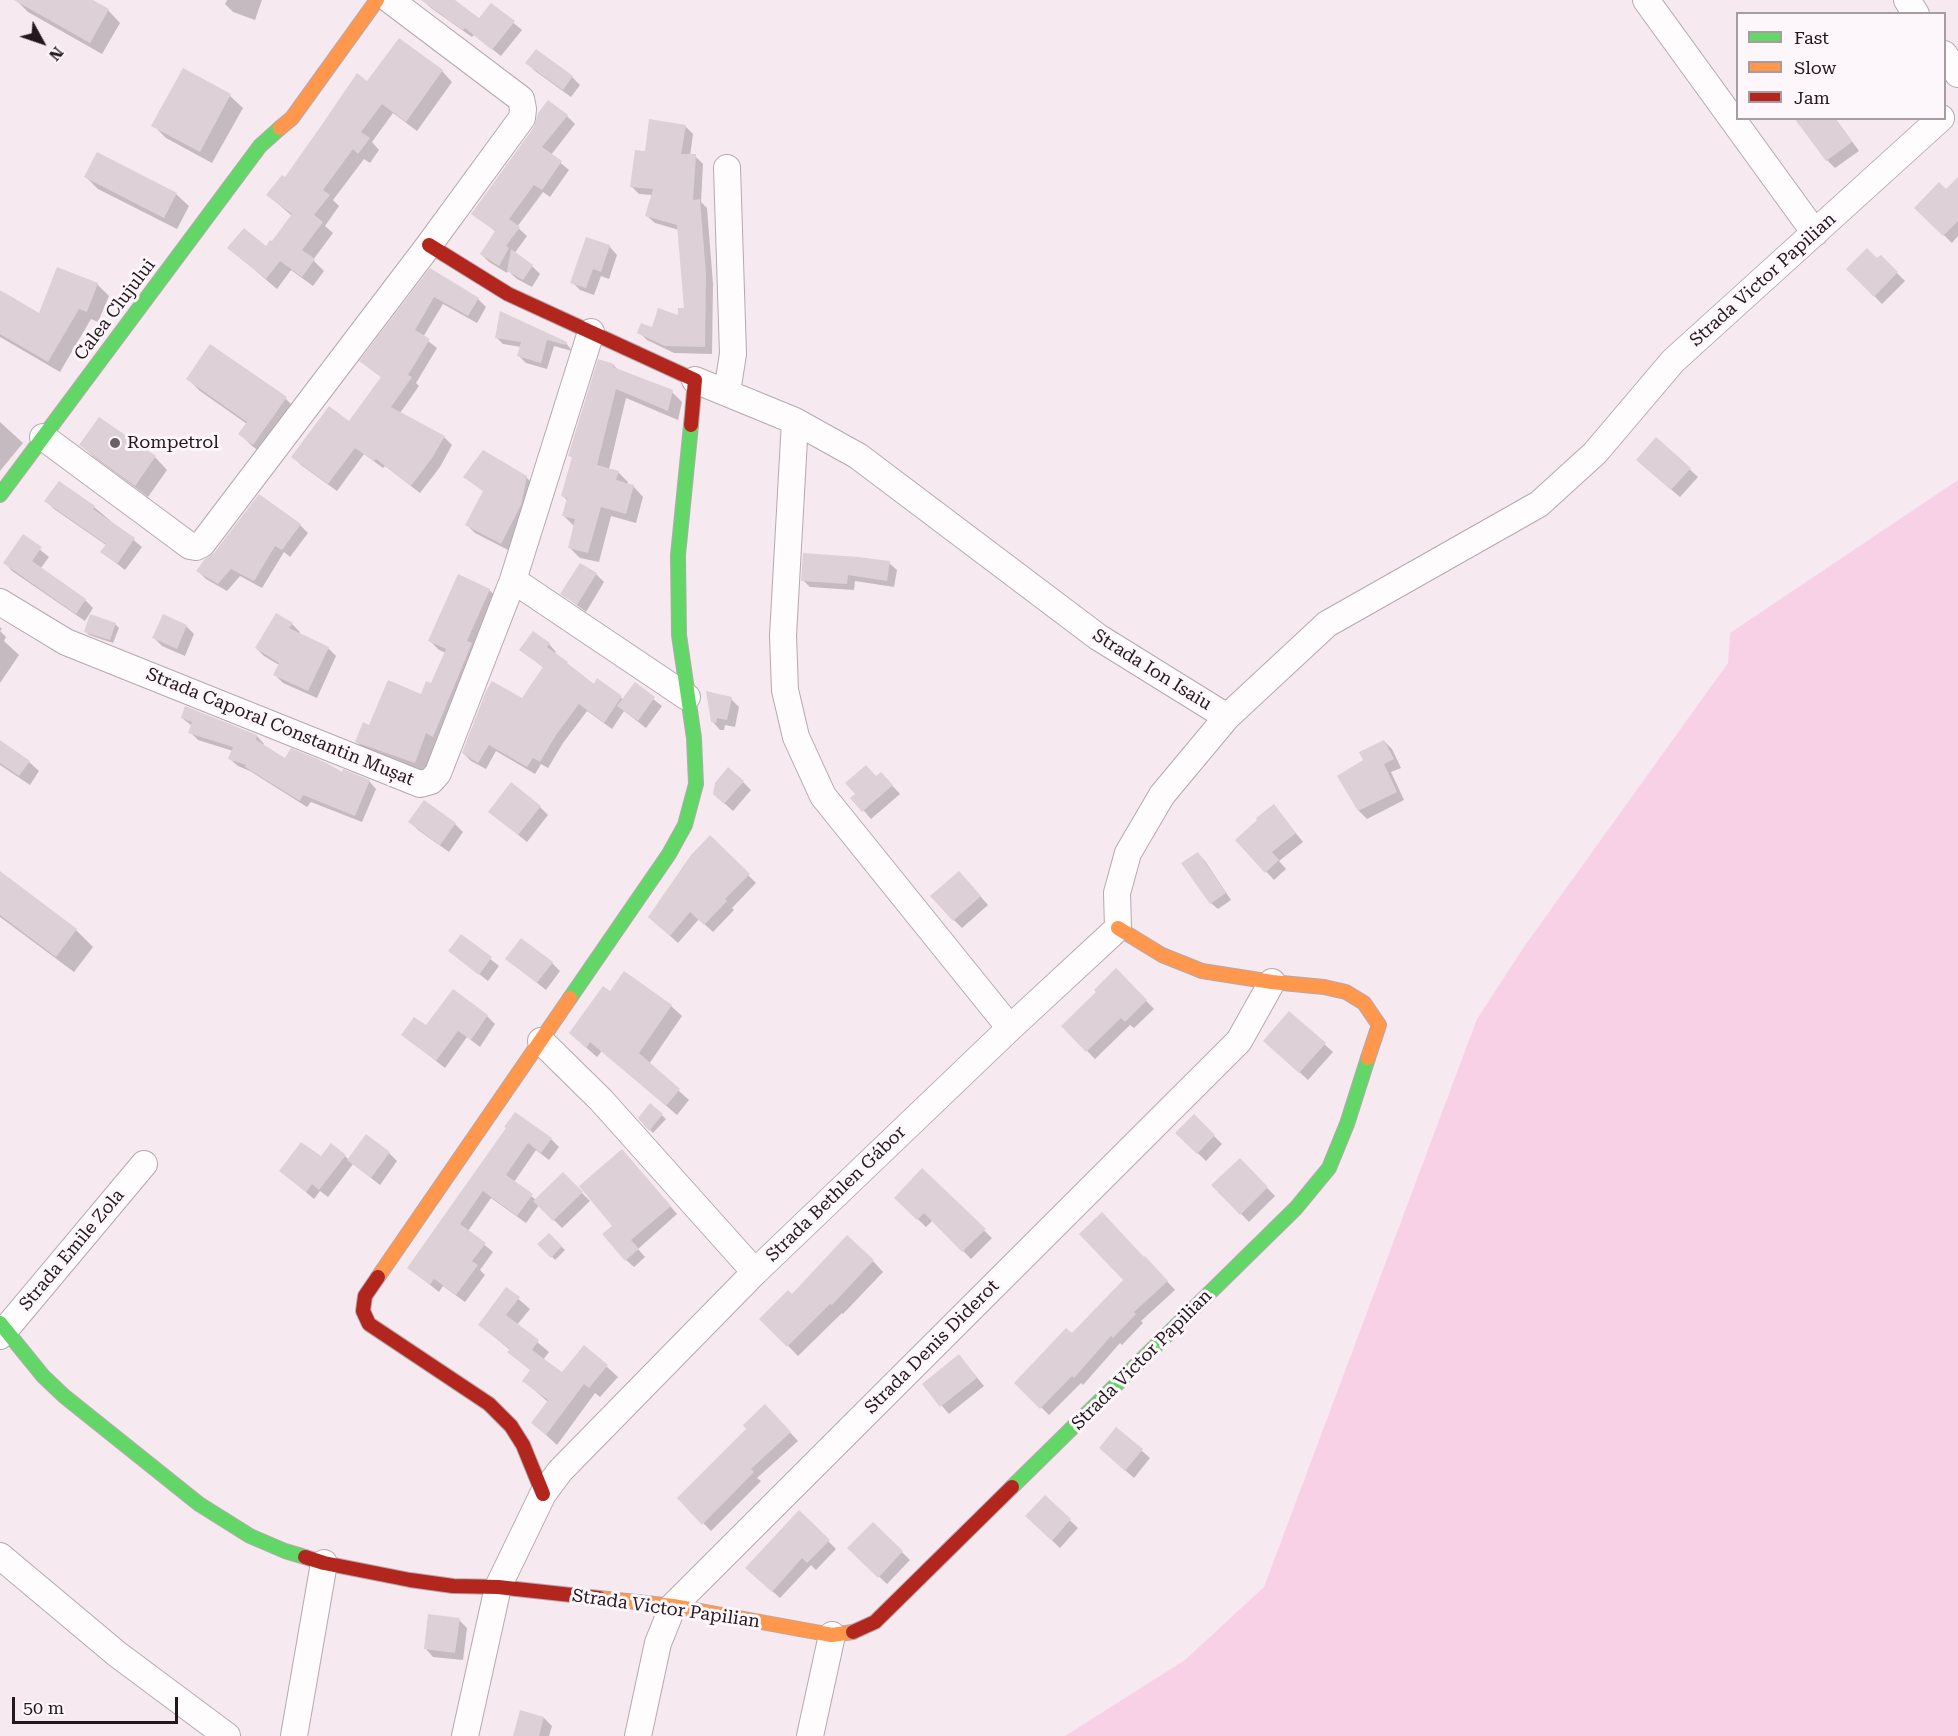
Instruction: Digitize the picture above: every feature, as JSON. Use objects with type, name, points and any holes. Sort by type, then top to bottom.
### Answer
[{"type":"street","name":"Calea Clujului","points":[[0,495],[260,146],[292,118],[377,0]]},
{"type":"street","points":[[43,437],[190,546],[196,547],[202,544],[210,535],[522,118],[521,99],[390,0]]},
{"type":"street","points":[[1646,0],[1815,233]]},
{"type":"street","points":[[1946,57],[1958,74]]},
{"type":"street","name":"Strada Victor Papilian","points":[[1946,115],[1958,105]]},
{"type":"street","name":"Calea Clujului","points":[[260,146],[269,119]]},
{"type":"street","name":"Strada Victor Papilian","points":[[1595,453],[1673,361],[1940,120]]},
{"type":"street","points":[[726,392],[733,354],[727,168]]},
{"type":"street","points":[[429,245],[507,294],[695,380],[678,555],[679,635],[694,738],[696,784],[686,825],[669,855],[365,1296],[363,1311],[369,1324],[489,1404],[511,1426],[523,1445],[543,1494]]},
{"type":"street","name":"Strada Caporal Constantin Mușat","points":[[0,602],[66,642],[420,784],[431,782],[438,773],[513,580],[591,332]]},
{"type":"street","name":"Strada Ion Isaiu","points":[[695,380],[795,421],[858,456],[1098,637],[1227,717],[1328,624],[1539,504],[1595,453]]},
{"type":"street","points":[[795,421],[783,636],[785,690],[796,737],[822,796],[1010,1028]]},
{"type":"street","points":[[513,580],[687,697]]},
{"type":"street","points":[[1227,717],[1162,795],[1128,853],[1117,893],[1118,928],[1162,955],[1202,971],[1272,982]]},
{"type":"street","name":"Strada Bethlen Gábor","points":[[465,1736],[498,1587],[543,1494],[560,1471],[755,1272],[1118,928]]},
{"type":"street","name":"Strada Victor Papilian","points":[[2,1329],[43,1376],[64,1396],[199,1503],[250,1536],[285,1551],[324,1563],[410,1580],[673,1606],[832,1635],[854,1632],[875,1622],[1296,1208],[1329,1167],[1347,1124],[1379,1025],[1364,1002],[1346,992],[1324,987],[1272,982]]},
{"type":"street","name":"Strada Denis Diderot","points":[[638,1736],[658,1643],[673,1606],[1239,1041],[1272,982]]},
{"type":"street","points":[[541,1041],[601,1100],[755,1272]]},
{"type":"street","name":"Strada Emile Zola","points":[[2,1329],[144,1164]]},
{"type":"street","points":[[0,1556],[117,1654],[227,1736]]},
{"type":"street","points":[[294,1736],[324,1563]]},
{"type":"street","points":[[810,1736],[832,1635]]},
{"type":"shaded area","points":[[1958,480],[1958,1736],[1065,1736],[1185,1660],[1264,1587],[1477,1019],[1526,944],[1728,663],[1730,633]]},
{"type":"building","points":[[14,0],[93,0],[109,9],[90,43]]},
{"type":"building","points":[[421,0],[455,0],[479,18],[491,3],[515,21],[492,50],[465,28],[463,30]]},
{"type":"building","points":[[399,38],[443,70],[406,122],[382,104],[361,132],[370,138],[358,154],[353,149],[323,190],[330,195],[314,215],[323,222],[302,250],[315,259],[302,277],[280,261],[266,279],[227,248],[244,228],[266,246],[270,240],[272,241],[292,214],[266,195],[282,175],[285,177],[357,73],[367,81]]},
{"type":"building","points":[[536,49],[573,76],[563,90],[525,63]]},
{"type":"building","points":[[183,68],[231,94],[200,152],[151,126]]},
{"type":"building","points":[[548,100],[568,115],[542,147],[562,161],[542,190],[534,185],[509,219],[520,227],[506,246],[509,248],[499,266],[480,254],[495,231],[471,214],[534,127],[538,113]]},
{"type":"building","points":[[649,119],[686,125],[681,154],[696,154],[693,200],[700,199],[706,275],[705,347],[665,346],[637,333],[641,323],[652,327],[658,308],[678,315],[678,308],[684,308],[677,225],[645,216],[653,189],[630,187],[635,150],[645,151]]},
{"type":"building","points":[[1795,120],[1836,120],[1852,142],[1826,161]]},
{"type":"building","points":[[97,152],[177,193],[164,218],[84,177]]},
{"type":"building","points":[[1958,177],[1958,221],[1943,236],[1914,208],[1939,182],[1946,189]]},
{"type":"building","points":[[586,237],[610,245],[601,272],[593,269],[586,288],[570,283]]},
{"type":"building","points":[[1867,248],[1877,258],[1881,255],[1898,272],[1874,297],[1846,269]]},
{"type":"building","points":[[511,249],[533,265],[523,280],[507,271]]},
{"type":"building","points":[[57,267],[98,283],[87,312],[79,309],[48,362],[0,334],[0,290],[39,313]]},
{"type":"building","points":[[430,268],[479,298],[468,316],[434,297],[415,330],[430,339],[408,375],[412,377],[391,407],[445,436],[411,486],[376,459],[374,461],[355,448],[328,484],[291,457],[329,406],[349,421],[381,377],[359,361]]},
{"type":"building","points":[[500,311],[567,342],[566,345],[547,340],[541,363],[517,356],[521,342],[495,338]]},
{"type":"building","points":[[210,344],[287,397],[253,445],[238,434],[247,422],[186,379]]},
{"type":"building","points":[[598,359],[673,390],[668,411],[616,389],[597,465],[619,471],[616,480],[634,485],[626,514],[601,507],[588,553],[568,548],[575,519],[562,516],[567,498],[561,496],[572,457],[568,456]]},
{"type":"building","points":[[99,417],[156,456],[135,486],[79,445]]},
{"type":"building","points":[[1656,437],[1691,468],[1671,490],[1636,460]]},
{"type":"building","points":[[483,450],[527,476],[521,505],[501,544],[465,525],[483,491],[463,477]]},
{"type":"building","points":[[59,481],[95,506],[93,509],[135,538],[117,564],[100,552],[106,544],[44,501]]},
{"type":"building","points":[[259,494],[301,524],[282,550],[275,546],[254,581],[231,569],[218,584],[196,571],[205,559],[214,553]]},
{"type":"building","points":[[23,534],[42,547],[32,561],[86,599],[76,614],[3,563]]},
{"type":"building","points":[[803,553],[890,561],[887,581],[848,575],[847,584],[801,581]]},
{"type":"building","points":[[580,563],[597,573],[577,605],[560,594]]},
{"type":"building","points":[[458,574],[490,589],[467,641],[472,643],[433,737],[426,733],[415,763],[355,742],[363,722],[369,725],[388,680],[421,694],[426,681],[431,683],[446,649],[428,641]]},
{"type":"building","points":[[276,613],[293,623],[289,628],[329,647],[308,691],[273,675],[279,663],[255,648]]},
{"type":"building","points":[[90,614],[116,623],[110,640],[84,632]]},
{"type":"building","points":[[163,614],[187,625],[177,649],[152,638]]},
{"type":"building","points":[[533,631],[550,643],[547,647],[594,684],[597,678],[622,696],[604,723],[579,704],[540,762],[533,758],[527,767],[489,745],[478,763],[462,753],[492,681],[522,698],[543,667],[519,650]]},
{"type":"building","points":[[635,682],[655,697],[638,721],[617,706]]},
{"type":"building","points":[[706,691],[732,697],[727,720],[717,718],[716,723],[711,722]]},
{"type":"building","points":[[185,706],[257,735],[256,740],[285,758],[291,748],[342,772],[343,769],[370,780],[355,816],[303,795],[300,801],[245,767],[246,765],[228,759],[233,747],[188,733],[192,722],[181,718]]},
{"type":"building","points":[[0,740],[30,761],[19,776],[0,763]]},
{"type":"building","points":[[1384,740],[1394,759],[1384,764],[1397,792],[1358,811],[1337,776],[1363,760],[1359,752]]},
{"type":"building","points":[[866,765],[876,776],[881,772],[893,785],[862,812],[850,798],[855,794],[845,783]]},
{"type":"building","points":[[728,767],[744,781],[724,804],[713,794],[715,783]]},
{"type":"building","points":[[511,782],[541,806],[518,835],[488,812]]},
{"type":"building","points":[[424,800],[456,823],[440,845],[408,822]]},
{"type":"building","points":[[1274,804],[1296,833],[1272,852],[1279,860],[1265,873],[1235,840],[1257,820],[1256,818]]},
{"type":"building","points":[[710,835],[750,874],[725,899],[727,901],[704,925],[690,912],[670,936],[648,917],[691,855]]},
{"type":"building","points":[[1198,852],[1226,893],[1210,904],[1181,863]]},
{"type":"building","points":[[0,871],[77,929],[56,957],[0,915]]},
{"type":"building","points":[[959,871],[981,896],[953,921],[930,896]]},
{"type":"building","points":[[461,934],[492,957],[479,975],[448,951]]},
{"type":"building","points":[[521,938],[553,962],[537,983],[505,959]]},
{"type":"building","points":[[1116,968],[1147,1000],[1125,1022],[1121,1018],[1086,1052],[1061,1026],[1096,992],[1094,990]]},
{"type":"building","points":[[624,971],[672,1005],[639,1053],[680,1089],[666,1106],[590,1042],[586,1048],[569,1033],[603,986],[610,991]]},
{"type":"building","points":[[453,989],[488,1015],[471,1040],[458,1031],[436,1061],[401,1035],[414,1017],[426,1025]]},
{"type":"building","points":[[1289,1011],[1326,1043],[1299,1073],[1263,1041]]},
{"type":"building","points":[[650,1103],[663,1114],[649,1131],[638,1118]]},
{"type":"building","points":[[515,1112],[552,1138],[541,1153],[528,1143],[506,1175],[533,1194],[517,1216],[483,1191],[460,1224],[486,1243],[472,1261],[478,1265],[456,1295],[434,1279],[430,1285],[407,1268]]},
{"type":"building","points":[[1194,1114],[1215,1135],[1197,1154],[1175,1133]]},
{"type":"building","points":[[366,1134],[390,1152],[371,1178],[347,1160]]},
{"type":"building","points":[[301,1142],[321,1156],[331,1143],[346,1155],[319,1190],[312,1184],[306,1192],[279,1171]]},
{"type":"building","points":[[622,1149],[671,1206],[631,1240],[639,1249],[625,1261],[602,1234],[612,1226],[579,1186]]},
{"type":"building","points":[[1240,1158],[1268,1187],[1240,1215],[1211,1185]]},
{"type":"building","points":[[922,1168],[986,1229],[962,1252],[924,1213],[917,1220],[894,1198]]},
{"type":"building","points":[[563,1172],[583,1192],[553,1221],[533,1201]]},
{"type":"building","points":[[1102,1212],[1168,1281],[1134,1312],[1136,1314],[1113,1338],[1111,1336],[1074,1378],[1072,1376],[1040,1409],[1014,1383],[1066,1328],[1072,1333],[1123,1280],[1079,1234]]},
{"type":"building","points":[[549,1233],[562,1246],[551,1258],[537,1244]]},
{"type":"building","points":[[847,1235],[874,1260],[832,1305],[830,1304],[787,1347],[759,1319],[788,1290],[792,1294]]},
{"type":"building","points":[[506,1287],[520,1297],[506,1315],[539,1340],[532,1350],[562,1372],[584,1345],[608,1365],[589,1388],[584,1384],[546,1435],[531,1423],[548,1400],[522,1381],[530,1370],[507,1352],[510,1349],[478,1325]]},
{"type":"building","points":[[959,1354],[977,1378],[940,1407],[922,1384]]},
{"type":"building","points":[[765,1404],[791,1432],[751,1469],[754,1472],[702,1525],[677,1498],[746,1429],[743,1425]]},
{"type":"building","points":[[1116,1427],[1143,1449],[1125,1471],[1099,1448]]},
{"type":"building","points":[[1045,1495],[1071,1519],[1052,1541],[1025,1516]]},
{"type":"building","points":[[799,1510],[830,1540],[807,1563],[802,1558],[772,1592],[745,1568]]},
{"type":"building","points":[[873,1522],[903,1551],[878,1578],[847,1548]]},
{"type":"building","points":[[428,1614],[460,1618],[455,1653],[424,1649]]},
{"type":"building","points":[[520,1710],[544,1717],[539,1736],[513,1736]]},
{"type":"traffic: fast","points":[[0,495],[260,146],[280,128]]},
{"type":"traffic: fast","points":[[570,998],[669,854],[685,825],[696,784],[694,738],[679,635],[678,555],[691,425]]},
{"type":"traffic: fast","points":[[1012,1487],[1296,1208],[1329,1168],[1347,1124],[1368,1058]]},
{"type":"traffic: fast","points":[[0,1323],[43,1376],[64,1396],[199,1504],[250,1536],[305,1557]]},
{"type":"traffic: slow","points":[[280,128],[292,118],[377,0]]},
{"type":"traffic: slow","points":[[1118,928],[1162,955],[1202,971],[1346,992],[1364,1003],[1379,1025],[1368,1058]]},
{"type":"traffic: slow","points":[[378,1277],[570,998]]},
{"type":"traffic: slow","points":[[599,1598],[673,1606],[832,1635],[853,1632]]},
{"type":"traffic: jam","points":[[429,245],[508,294],[695,380],[691,425]]},
{"type":"traffic: jam","points":[[378,1277],[365,1296],[363,1311],[369,1324],[489,1404],[511,1426],[523,1445],[543,1494]]},
{"type":"traffic: jam","points":[[853,1632],[875,1622],[1012,1487]]},
{"type":"traffic: jam","points":[[305,1557],[410,1580],[453,1586],[498,1587],[599,1598]]},
{"type":"place","name":"Rompetrol","points":[[115,443]]}]
